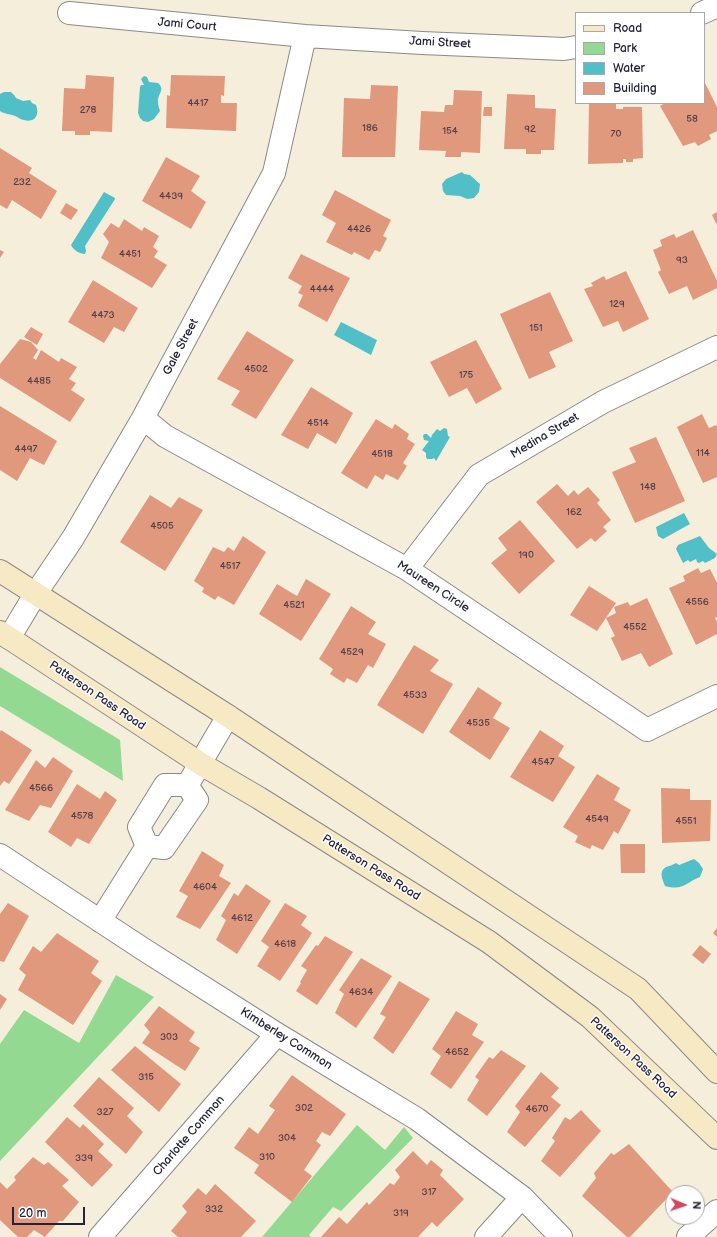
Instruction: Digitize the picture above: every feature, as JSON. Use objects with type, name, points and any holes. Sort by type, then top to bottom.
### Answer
[{"type":"main road","points":[[0,571],[228,716],[638,989],[717,1072]]},
{"type":"main road","name":"Patterson Pass Road","points":[[5,635],[201,764],[489,942],[590,1017],[717,1138]]},
{"type":"street","points":[[704,12],[717,6]]},
{"type":"street","name":"Jami Court","points":[[69,14],[305,36]]},
{"type":"street","name":"Jami Street","points":[[305,36],[422,43],[548,48],[575,47]]},
{"type":"street","name":"Gale Street","points":[[5,635],[36,593],[73,538],[143,418],[274,173],[305,36]]},
{"type":"street","name":"Medina Street","points":[[407,569],[479,475],[603,402],[717,347]]},
{"type":"street","name":"Maureen Circle","points":[[143,418],[164,436],[407,569],[647,730],[717,696]]},
{"type":"street","points":[[187,786],[228,716]]},
{"type":"street","points":[[147,846],[139,828],[165,785],[187,786]]},
{"type":"street","points":[[147,846],[164,848],[197,800],[187,786]]},
{"type":"street","points":[[100,921],[147,846]]},
{"type":"street","name":"Kimberley Common","points":[[0,855],[142,949],[277,1034],[418,1119],[522,1197],[560,1237]]},
{"type":"street","name":"Charlotte Common","points":[[100,1237],[277,1034]]},
{"type":"street","points":[[486,1237],[522,1197]]},
{"type":"street","points":[[688,1237],[717,1211]]},
{"type":"green space","points":[[0,667],[120,740],[123,781],[0,706]]},
{"type":"green space","points":[[116,975],[154,997],[0,1161],[0,1044],[24,1010],[79,1043]]},
{"type":"green space","points":[[357,1125],[385,1150],[404,1127],[413,1138],[341,1211],[333,1207],[309,1235],[311,1237],[262,1237]]},
{"type":"water","points":[[144,76],[147,77],[149,82],[158,83],[161,88],[158,99],[160,111],[154,119],[148,122],[143,121],[138,113],[140,87],[141,85],[144,85],[141,79]]},
{"type":"water","points":[[4,92],[11,92],[16,98],[23,101],[30,100],[36,105],[36,117],[28,121],[0,111],[0,94]]},
{"type":"water","points":[[462,172],[470,175],[480,184],[479,192],[474,198],[467,199],[460,196],[446,195],[443,191],[442,184],[446,179]]},
{"type":"water","points":[[104,192],[115,199],[85,246],[85,254],[81,253],[75,250],[71,245]]},
{"type":"water","points":[[341,322],[377,340],[371,355],[334,335]]},
{"type":"water","points":[[444,428],[447,429],[448,436],[450,437],[436,461],[434,458],[427,459],[426,453],[422,450],[429,441],[424,440],[424,434],[427,434],[431,438],[437,429],[440,431]]},
{"type":"water","points":[[684,513],[690,524],[663,539],[658,536],[656,527]]},
{"type":"water","points":[[700,536],[709,548],[717,554],[715,558],[705,563],[703,561],[699,563],[696,559],[690,562],[688,560],[683,563],[676,549],[678,545]]},
{"type":"water","points":[[694,859],[703,869],[700,877],[684,886],[676,888],[665,886],[662,871],[666,867],[676,863],[679,865]]},
{"type":"building","points":[[86,75],[114,77],[112,132],[90,131],[90,135],[75,135],[75,131],[62,131],[64,88],[85,89]]},
{"type":"building","points":[[171,75],[225,76],[224,96],[221,95],[221,103],[237,103],[236,131],[166,128],[167,95],[170,96]]},
{"type":"building","points":[[705,83],[717,107],[717,131],[709,135],[711,139],[698,146],[695,142],[683,146],[660,106],[663,104],[705,104]]},
{"type":"building","points":[[371,85],[398,86],[395,157],[342,157],[344,98],[370,99]]},
{"type":"building","points":[[454,90],[482,91],[480,153],[461,152],[461,157],[445,157],[446,151],[419,150],[421,111],[444,112],[445,105],[453,105]]},
{"type":"building","points":[[507,94],[535,95],[535,108],[556,109],[554,150],[541,150],[541,154],[526,154],[526,149],[504,149]]},
{"type":"building","points":[[589,104],[616,104],[616,109],[623,109],[623,107],[642,107],[643,158],[633,159],[633,162],[626,162],[626,159],[623,159],[623,163],[588,164]]},
{"type":"building","points":[[484,107],[492,107],[492,116],[483,116]]},
{"type":"building","points":[[0,148],[32,168],[29,173],[57,191],[41,219],[12,200],[7,209],[0,205]]},
{"type":"building","points":[[166,157],[200,176],[191,191],[206,202],[191,229],[142,201]]},
{"type":"building","points":[[335,190],[391,220],[383,236],[387,238],[380,252],[375,250],[369,260],[354,252],[352,255],[326,242],[336,223],[322,215]]},
{"type":"building","points":[[66,203],[78,210],[71,220],[60,213]]},
{"type":"building","points":[[717,212],[717,225],[712,215]]},
{"type":"building","points":[[124,219],[142,231],[144,227],[159,236],[153,247],[158,251],[154,257],[167,265],[152,288],[101,258],[109,242],[103,234],[111,223],[119,228]]},
{"type":"building","points":[[693,230],[717,281],[717,288],[693,300],[687,286],[669,294],[658,272],[661,270],[653,250],[662,246],[660,240],[674,234],[676,238]]},
{"type":"building","points":[[0,250],[4,252],[0,258]]},
{"type":"building","points":[[301,254],[350,278],[327,322],[298,306],[303,295],[298,293],[302,286],[288,278]]},
{"type":"building","points":[[626,271],[649,319],[623,332],[618,321],[603,327],[584,289],[593,286],[591,283],[604,276],[606,280]]},
{"type":"building","points":[[93,280],[138,308],[124,332],[114,327],[104,343],[68,322]]},
{"type":"building","points":[[550,292],[573,341],[549,352],[556,367],[529,379],[500,314]]},
{"type":"building","points":[[31,327],[43,334],[37,345],[24,337]]},
{"type":"building","points":[[247,331],[294,360],[256,419],[231,405],[240,391],[217,379]]},
{"type":"building","points":[[20,339],[31,342],[38,350],[33,358],[36,360],[41,350],[59,362],[61,358],[77,367],[69,379],[76,383],[71,390],[85,399],[70,422],[0,378],[0,364]]},
{"type":"building","points":[[476,340],[502,389],[476,404],[467,388],[449,397],[430,362]]},
{"type":"building","points":[[311,387],[353,413],[336,444],[317,433],[308,449],[281,435]]},
{"type":"building","points":[[0,406],[57,441],[44,465],[30,458],[17,481],[0,470]]},
{"type":"building","points":[[702,414],[709,428],[716,425],[717,427],[717,477],[703,483],[677,427]]},
{"type":"building","points":[[376,419],[392,429],[395,424],[409,434],[407,439],[415,444],[403,463],[407,466],[398,480],[386,474],[383,480],[375,475],[367,489],[341,473]]},
{"type":"building","points":[[656,437],[685,501],[635,523],[612,472],[636,462],[629,448]]},
{"type":"building","points":[[557,484],[568,496],[574,490],[578,495],[588,487],[600,500],[597,503],[611,520],[603,527],[607,531],[595,542],[591,538],[577,549],[536,502]]},
{"type":"building","points":[[150,495],[171,508],[179,497],[203,510],[165,571],[120,542]]},
{"type":"building","points":[[520,520],[555,561],[519,594],[491,563],[507,550],[498,538]]},
{"type":"building","points":[[243,536],[266,552],[234,605],[218,596],[215,600],[202,592],[204,588],[194,581],[213,547],[224,552],[228,547],[234,551]]},
{"type":"building","points":[[698,568],[701,573],[710,569],[717,583],[717,617],[715,618],[717,622],[717,634],[696,645],[669,588],[685,581],[683,576]]},
{"type":"building","points":[[306,579],[331,594],[301,641],[259,614],[277,584],[297,596]]},
{"type":"building","points":[[589,586],[616,603],[597,631],[570,615]]},
{"type":"building","points":[[647,598],[673,654],[649,667],[641,653],[622,661],[611,638],[615,636],[606,618],[616,613],[614,607],[628,602],[630,606]]},
{"type":"building","points":[[351,606],[376,622],[368,634],[386,644],[373,668],[368,665],[357,683],[347,678],[344,683],[330,674],[333,669],[319,659]]},
{"type":"building","points":[[414,645],[439,660],[430,671],[453,684],[423,734],[377,705]]},
{"type":"building","points":[[478,687],[502,703],[493,718],[510,728],[490,760],[449,732]]},
{"type":"building","points":[[1,730],[32,750],[9,784],[4,781],[0,786],[0,732]]},
{"type":"building","points":[[540,730],[564,746],[558,756],[575,767],[553,802],[510,777]]},
{"type":"building","points":[[53,757],[73,771],[51,808],[40,805],[29,821],[5,810],[36,760],[45,768]]},
{"type":"building","points":[[597,774],[620,788],[614,800],[631,810],[618,834],[614,831],[603,850],[592,845],[590,849],[575,842],[578,836],[563,827]]},
{"type":"building","points":[[77,784],[100,799],[105,791],[117,800],[89,844],[77,838],[71,847],[48,832]]},
{"type":"building","points":[[661,788],[690,789],[690,800],[711,800],[710,841],[662,843]]},
{"type":"building","points":[[620,844],[645,844],[645,873],[621,873]]},
{"type":"building","points":[[202,851],[224,865],[219,876],[231,883],[200,929],[176,917],[188,896],[179,891]]},
{"type":"building","points":[[246,884],[271,901],[237,954],[216,940],[226,920],[221,916],[234,893],[238,896]]},
{"type":"building","points":[[8,903],[29,916],[4,962],[0,961],[0,914]]},
{"type":"building","points":[[285,903],[307,916],[301,925],[312,933],[280,981],[257,966],[269,947],[261,941]]},
{"type":"building","points":[[717,928],[717,937],[713,933]]},
{"type":"building","points":[[57,933],[99,961],[91,973],[102,981],[73,1025],[18,990],[26,975],[19,969],[33,946],[41,952]]},
{"type":"building","points":[[325,936],[353,952],[317,1005],[296,991],[307,970],[301,966],[316,945],[318,946]]},
{"type":"building","points":[[700,945],[711,954],[703,964],[692,955]]},
{"type":"building","points":[[361,958],[392,976],[356,1028],[335,1013],[344,994],[339,990]]},
{"type":"building","points":[[399,981],[430,999],[393,1054],[373,1038],[386,1017],[380,1014]]},
{"type":"building","points":[[0,994],[7,999],[0,1010]]},
{"type":"building","points":[[159,1006],[195,1032],[189,1041],[200,1048],[185,1071],[142,1043],[150,1032],[144,1025]]},
{"type":"building","points":[[456,1011],[478,1024],[472,1035],[484,1042],[451,1089],[430,1074],[441,1056],[432,1049]]},
{"type":"building","points":[[135,1046],[181,1084],[159,1112],[111,1070]]},
{"type":"building","points":[[501,1050],[526,1066],[487,1116],[467,1100],[479,1080],[475,1077],[489,1057],[493,1059]]},
{"type":"building","points":[[541,1072],[559,1088],[551,1097],[561,1105],[525,1147],[507,1132],[520,1112],[515,1106]]},
{"type":"building","points":[[292,1075],[346,1114],[330,1136],[322,1132],[316,1141],[321,1145],[304,1170],[312,1176],[292,1202],[254,1173],[259,1165],[234,1148],[249,1127],[258,1134],[275,1110],[269,1106]]},
{"type":"building","points":[[99,1077],[134,1108],[127,1116],[143,1132],[126,1154],[73,1106]]},
{"type":"building","points":[[581,1110],[601,1131],[560,1177],[541,1161],[555,1141],[552,1138],[565,1117],[570,1120]]},
{"type":"building","points":[[67,1117],[80,1128],[83,1124],[104,1144],[98,1151],[113,1165],[92,1187],[45,1142]]},
{"type":"building","points":[[629,1144],[667,1185],[665,1185],[665,1200],[630,1237],[627,1237],[582,1196],[596,1178],[594,1173],[611,1153],[614,1155]]},
{"type":"building","points":[[413,1151],[427,1165],[431,1160],[443,1170],[440,1175],[464,1199],[437,1227],[432,1222],[418,1237],[321,1237],[339,1217],[347,1224],[367,1202],[369,1205],[390,1183],[394,1185],[400,1177],[395,1170]]},
{"type":"building","points":[[33,1157],[44,1165],[48,1162],[69,1180],[62,1186],[79,1202],[63,1221],[59,1221],[45,1237],[34,1230],[27,1237],[18,1237],[0,1220],[0,1182],[7,1189],[16,1180],[14,1177]]},
{"type":"building","points":[[215,1184],[256,1221],[241,1237],[178,1237],[171,1231],[187,1212],[182,1206],[198,1188],[206,1195]]}]
